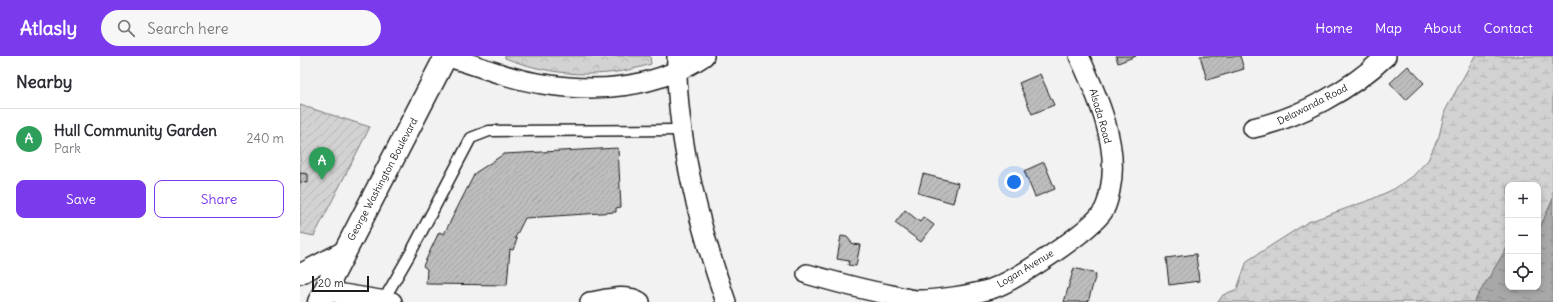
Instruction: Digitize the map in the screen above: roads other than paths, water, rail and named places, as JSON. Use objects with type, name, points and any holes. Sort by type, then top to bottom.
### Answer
[{"type":"main road","name":"George Washington Boulevard","points":[[322,297],[344,251],[446,56]]},
{"type":"street","points":[[446,56],[510,76],[542,84],[572,88],[607,88],[649,81],[677,64],[687,67],[704,56]]},
{"type":"street","name":"Alsada Road","points":[[1075,237],[1094,222],[1105,209],[1110,189],[1112,169],[1109,141],[1101,110],[1079,56]]},
{"type":"street","name":"Delawanda Road","points":[[1253,128],[1272,124],[1329,97],[1371,70],[1386,56]]},
{"type":"street","points":[[677,64],[682,130],[707,240],[726,302]]},
{"type":"street","name":"Logan Avenue","points":[[807,274],[866,291],[918,300],[936,299],[991,288],[1035,265],[1075,237]]},
{"type":"street","points":[[300,274],[344,251]]},
{"type":"street","points":[[322,297],[388,301]]},
{"type":"street","points":[[590,302],[624,298],[637,300],[640,302]]},
{"type":"lane","points":[[388,301],[410,254],[471,138],[489,131],[682,130]]},
{"type":"water","points":[[1553,199],[1553,302],[1474,302],[1505,251],[1505,290],[1541,290],[1541,225]]},
{"type":"place","name":"Hull Community Garden","points":[[322,180]]}]
